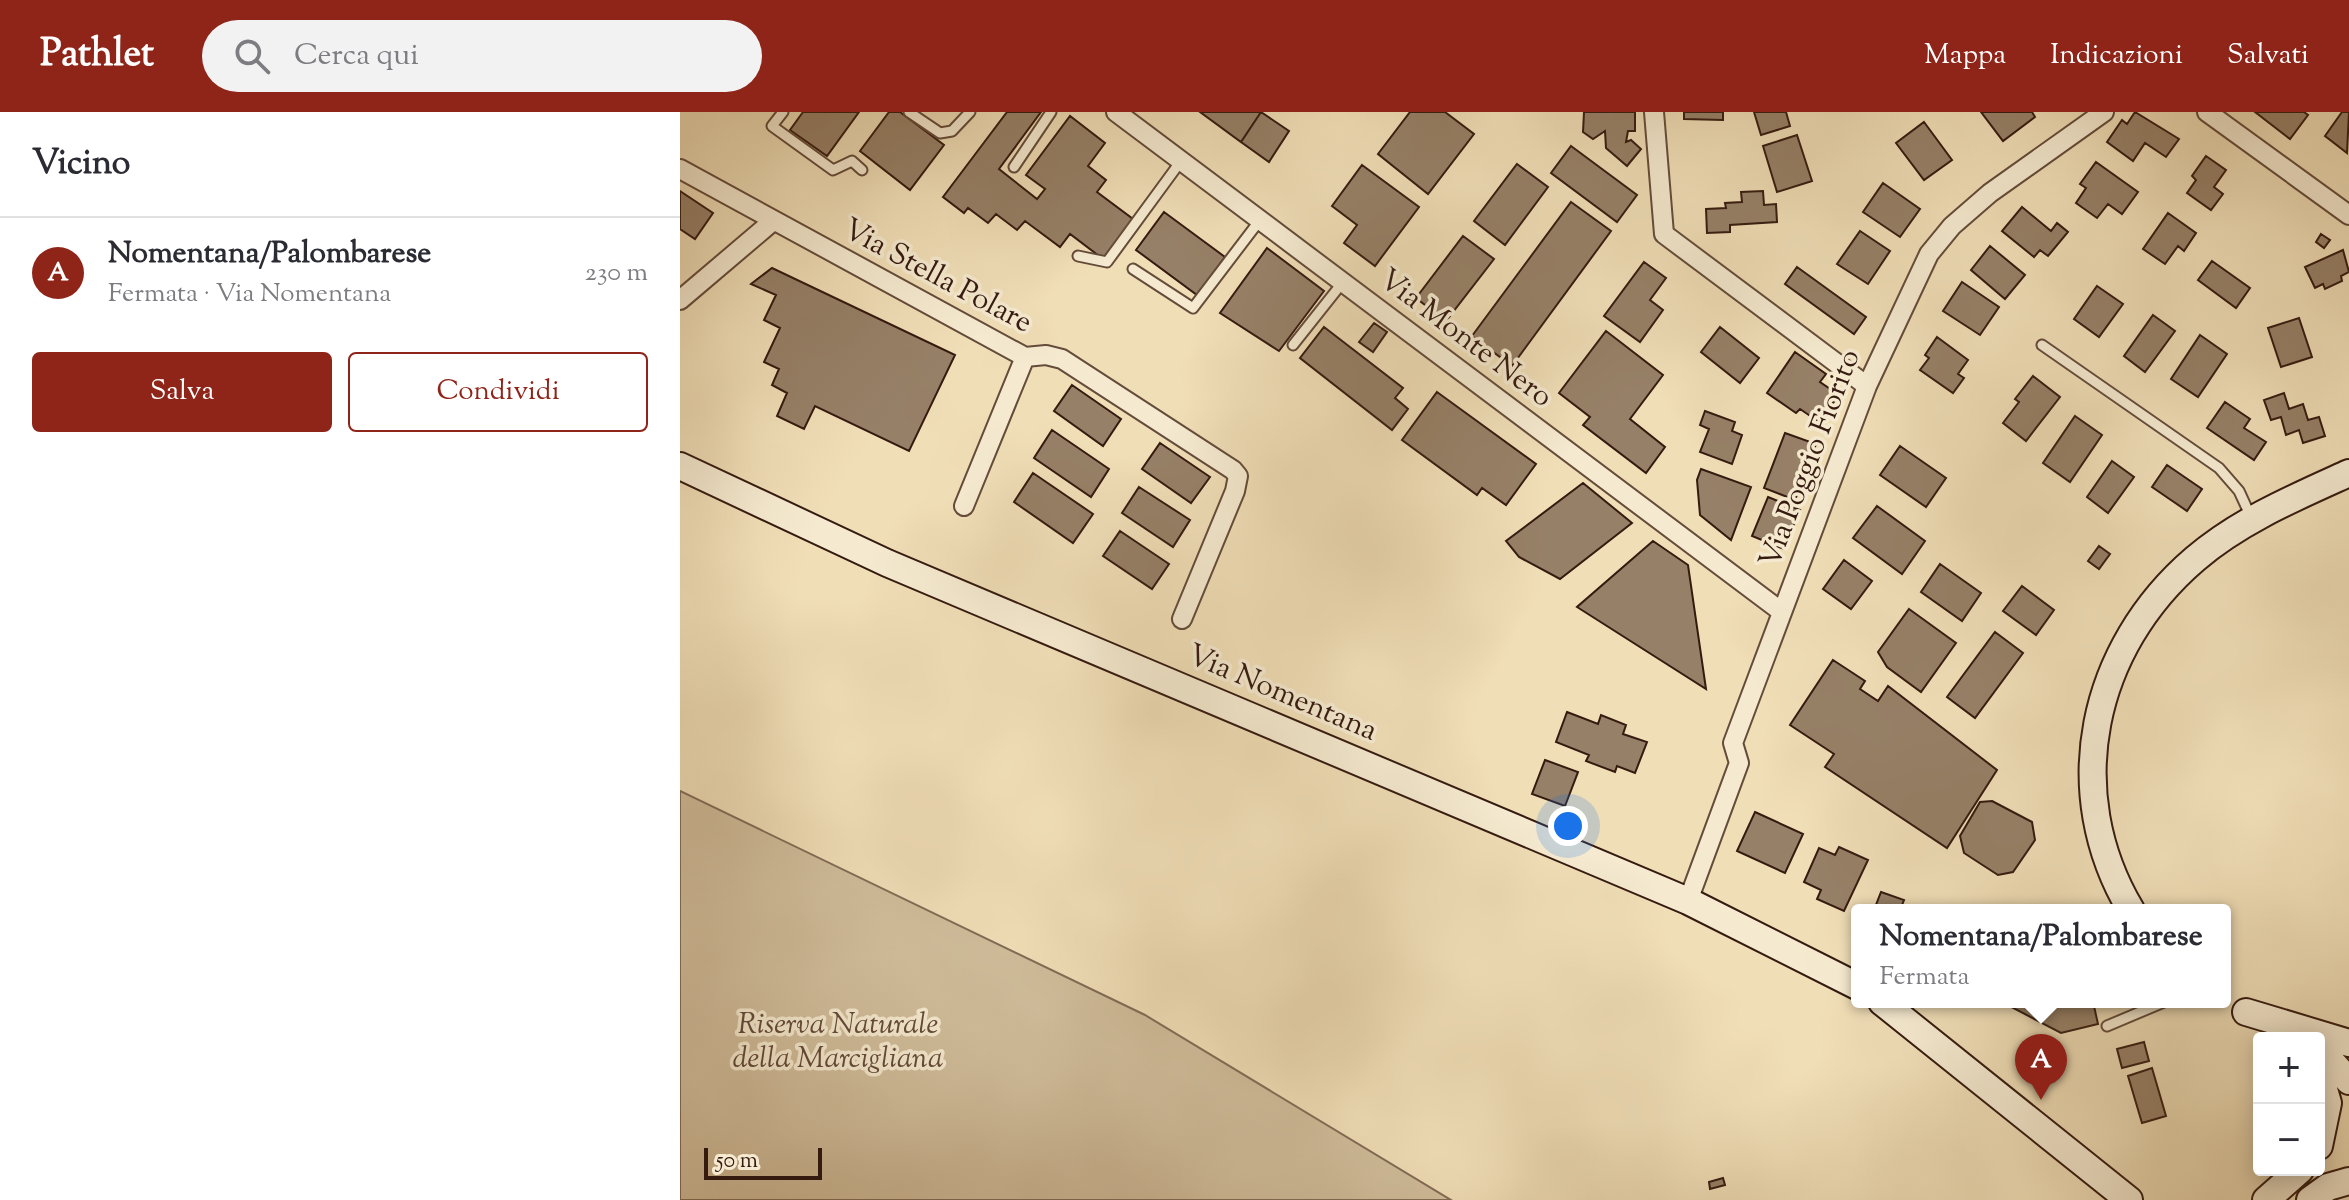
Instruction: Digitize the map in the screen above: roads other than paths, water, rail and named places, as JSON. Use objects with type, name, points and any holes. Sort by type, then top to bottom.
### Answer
[{"type":"street","name":"Via Monte Nero","points":[[1116,112],[1782,612]]},
{"type":"street","points":[[1654,112],[1664,234],[1867,386]]},
{"type":"street","name":"Via Poggio Fiorito","points":[[1688,901],[1739,763],[1733,743],[1867,386],[1936,244],[1990,193],[2104,112]]},
{"type":"street","points":[[2207,112],[2349,215]]},
{"type":"street","name":"Via Stella Polare","points":[[680,169],[1025,357],[1046,355],[1062,359],[1231,467],[1238,476],[1235,491],[1182,619]]},
{"type":"street","points":[[680,300],[773,221]]},
{"type":"street","points":[[964,506],[1025,357]]},
{"type":"street","name":"Via Nomentana","points":[[680,466],[887,563],[1688,901],[1851,983]]},
{"type":"street","points":[[2128,904],[2108,865],[2095,815],[2092,757],[2101,699],[2123,645],[2154,600],[2195,559],[2252,520],[2349,473]]},
{"type":"street","points":[[2236,1006],[2282,1032]]},
{"type":"street","points":[[2236,1006],[2290,1032]]},
{"type":"street","points":[[2236,1006],[2349,1043]]},
{"type":"street","points":[[1890,1008],[2129,1200]]},
{"type":"street","points":[[2325,1052],[2349,1081]]},
{"type":"street","points":[[2325,1093],[2328,1103],[2325,1117]]},
{"type":"street","points":[[2014,1106],[2068,1162],[2096,1200]]},
{"type":"street","points":[[2266,1200],[2293,1176]]},
{"type":"street","points":[[2310,1200],[2348,1180]]},
{"type":"lane","points":[[783,112],[772,126],[780,134],[833,170],[852,161],[862,170]]},
{"type":"lane","points":[[909,112],[940,133],[952,131],[970,112]]},
{"type":"lane","points":[[1014,167],[1051,112]]},
{"type":"lane","points":[[1078,256],[1107,262],[1181,161]]},
{"type":"lane","points":[[1133,269],[1193,308],[1260,220]]},
{"type":"lane","points":[[1293,345],[1343,282]]},
{"type":"lane","points":[[2042,345],[2219,468],[2239,491],[2252,520]]},
{"type":"lane","points":[[2107,1026],[2150,1008]]},
{"type":"place","name":"Nomentana/Palombarese","points":[[2041,1100]]},
{"type":"park label","name":"Riserva Naturale della Marcigliana","points":[[838,1042]]}]
